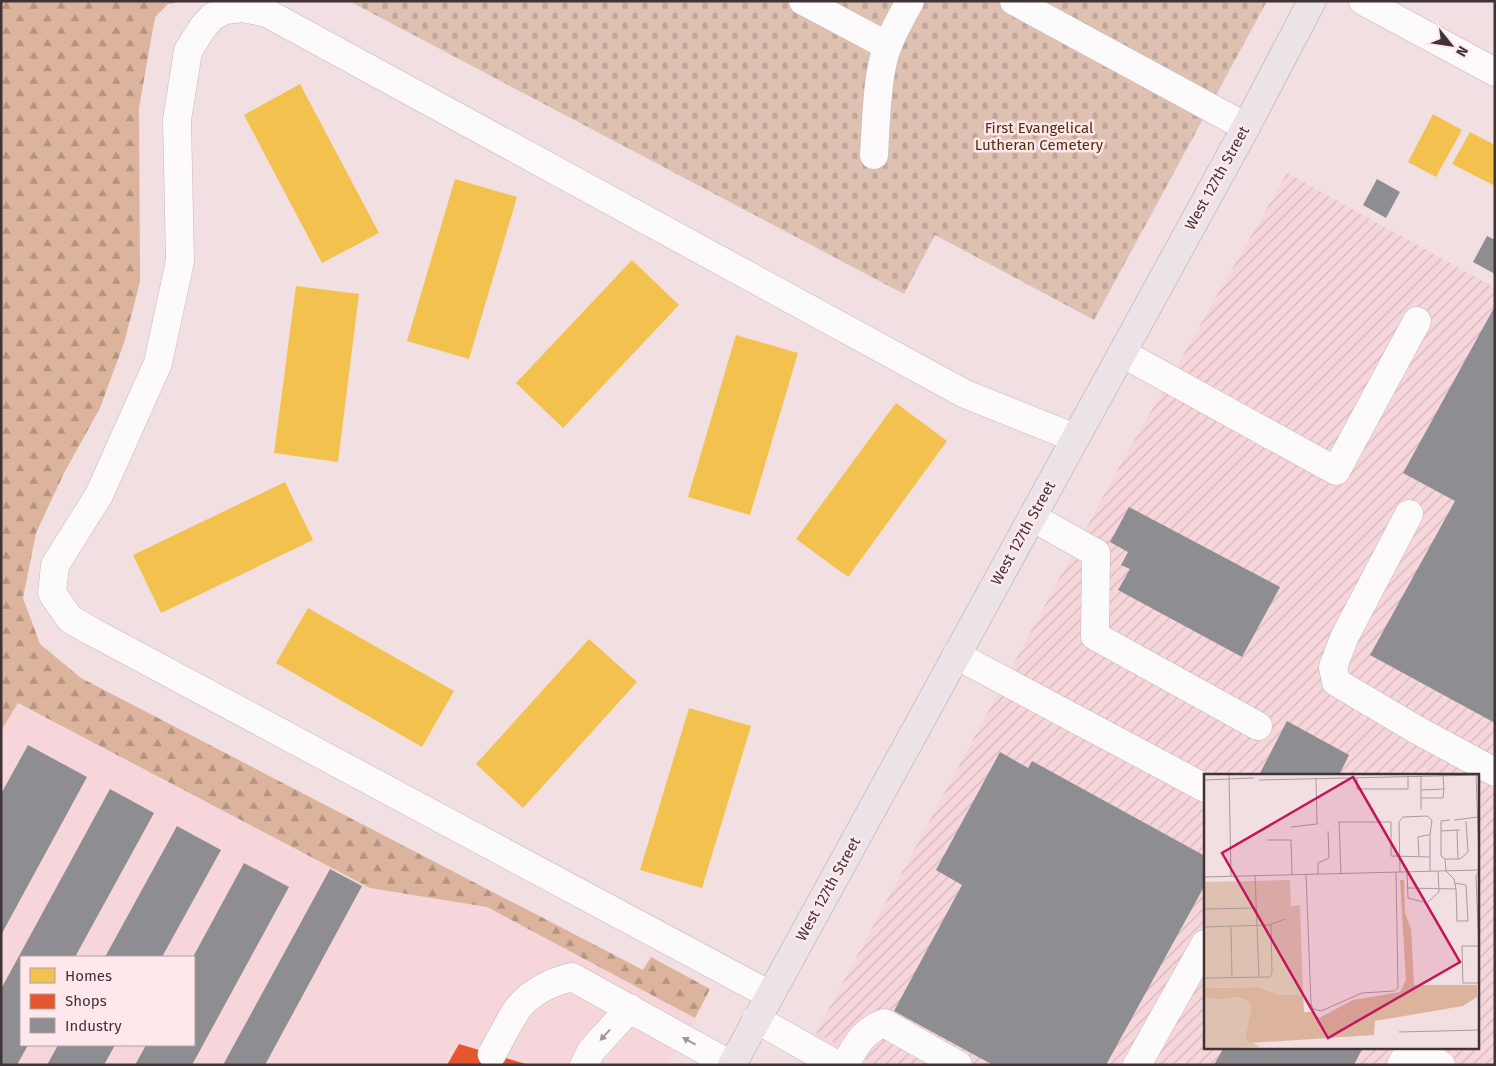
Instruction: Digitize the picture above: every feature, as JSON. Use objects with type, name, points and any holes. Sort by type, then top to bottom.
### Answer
[{"type":"main road","name":"West 127th Street","points":[[731,1065],[1246,127],[1312,1]]},
{"type":"street","points":[[803,1],[888,46]]},
{"type":"street","points":[[874,155],[882,65],[888,46],[910,1]]},
{"type":"street","points":[[1014,1],[1047,9],[1246,127]]},
{"type":"street","points":[[1363,1],[1495,72]]},
{"type":"street","points":[[770,995],[90,631],[70,619],[52,593],[55,565],[99,495],[158,363],[180,261],[177,120],[188,52],[207,22],[225,10],[243,8],[267,13],[964,394],[1075,438]]},
{"type":"street","points":[[1122,353],[1336,471],[1417,321]]},
{"type":"street","points":[[1409,514],[1344,638],[1333,667],[1336,682],[1417,730],[1495,772]]},
{"type":"street","points":[[1032,517],[1096,553],[1095,636],[1258,726]]},
{"type":"street","points":[[956,655],[1204,787]]},
{"type":"street","points":[[1137,1065],[1204,946]]},
{"type":"street","points":[[492,1054],[520,1006],[540,990],[557,981],[572,977],[731,1065]]},
{"type":"street","points":[[584,1065],[591,1051],[630,1008]]},
{"type":"street","points":[[756,1019],[837,1065]]},
{"type":"street","points":[[845,1065],[856,1044],[873,1027],[884,1023],[958,1065]]},
{"type":"street","points":[[1401,1065],[1411,1048],[1441,1065]]},
{"type":"shaded area","points":[[1287,173],[1495,288],[1495,1065],[876,1065],[816,1033],[1114,476]]},
{"type":"shaded area","points":[[17,703],[370,888],[487,907],[695,1018],[668,1065],[1,1065],[1,731]]},
{"type":"shaded area","points":[[816,1033],[876,1065],[798,1065]]},
{"type":"green space","points":[[1,1],[186,1],[168,4],[155,17],[139,108],[140,282],[124,343],[100,408],[64,473],[36,533],[23,598],[40,644],[81,678],[643,970],[651,957],[710,989],[695,1018],[487,907],[370,888],[18,703],[1,731]]},
{"type":"green space","name":"First Evangelical Lutheran Cemetery","points":[[349,1],[1267,1],[1094,320],[935,235],[904,294]]},
{"type":"building: Homes","points":[[300,84],[379,233],[322,263],[244,115]]},
{"type":"building: Homes","points":[[1433,114],[1462,130],[1436,177],[1408,162]]},
{"type":"building: Homes","points":[[1470,132],[1495,145],[1495,186],[1452,164]]},
{"type":"building: Homes","points":[[455,179],[517,197],[469,359],[407,341]]},
{"type":"building: Homes","points":[[632,260],[679,305],[563,428],[516,383]]},
{"type":"building: Homes","points":[[296,286],[359,294],[338,462],[274,453]]},
{"type":"building: Homes","points":[[736,335],[798,353],[750,515],[688,497]]},
{"type":"building: Homes","points":[[896,403],[947,441],[848,577],[796,539]]},
{"type":"building: Homes","points":[[285,482],[313,540],[161,613],[133,555]]},
{"type":"building: Homes","points":[[308,608],[454,691],[422,747],[276,663]]},
{"type":"building: Homes","points":[[589,639],[637,682],[523,808],[476,764]]},
{"type":"building: Homes","points":[[689,708],[751,726],[702,888],[640,870]]},
{"type":"building: Shops","points":[[459,1044],[526,1064],[526,1065],[447,1065]]},
{"type":"building: Industry","points":[[1377,179],[1400,192],[1386,218],[1363,205]]},
{"type":"building: Industry","points":[[1487,236],[1495,240],[1495,274],[1473,262]]},
{"type":"building: Industry","points":[[1495,306],[1495,723],[1370,655],[1455,501],[1403,473]]},
{"type":"building: Industry","points":[[1129,507],[1280,587],[1242,657],[1118,590],[1130,569],[1121,565],[1128,552],[1110,542]]},
{"type":"building: Industry","points":[[1287,721],[1349,755],[1340,774],[1260,774]]},
{"type":"building: Industry","points":[[28,745],[87,777],[1,935],[1,794]]},
{"type":"building: Industry","points":[[1000,752],[1028,768],[1032,761],[1204,855],[1204,887],[1106,1065],[993,1065],[894,1011],[962,885],[936,870]]},
{"type":"building: Industry","points":[[110,789],[154,813],[76,956],[20,956],[20,1046],[27,1046],[17,1065],[1,1065],[1,989]]},
{"type":"building: Industry","points":[[177,826],[221,850],[163,956],[106,956]]},
{"type":"building: Industry","points":[[244,863],[289,887],[192,1065],[135,1065],[145,1046],[195,1046],[194,956]]},
{"type":"building: Industry","points":[[330,869],[362,886],[265,1065],[223,1065]]},
{"type":"building: Industry","points":[[57,1046],[114,1046],[104,1065],[47,1065]]},
{"type":"building: Industry","points":[[1223,1048],[1362,1048],[1354,1065],[1214,1065]]}]
